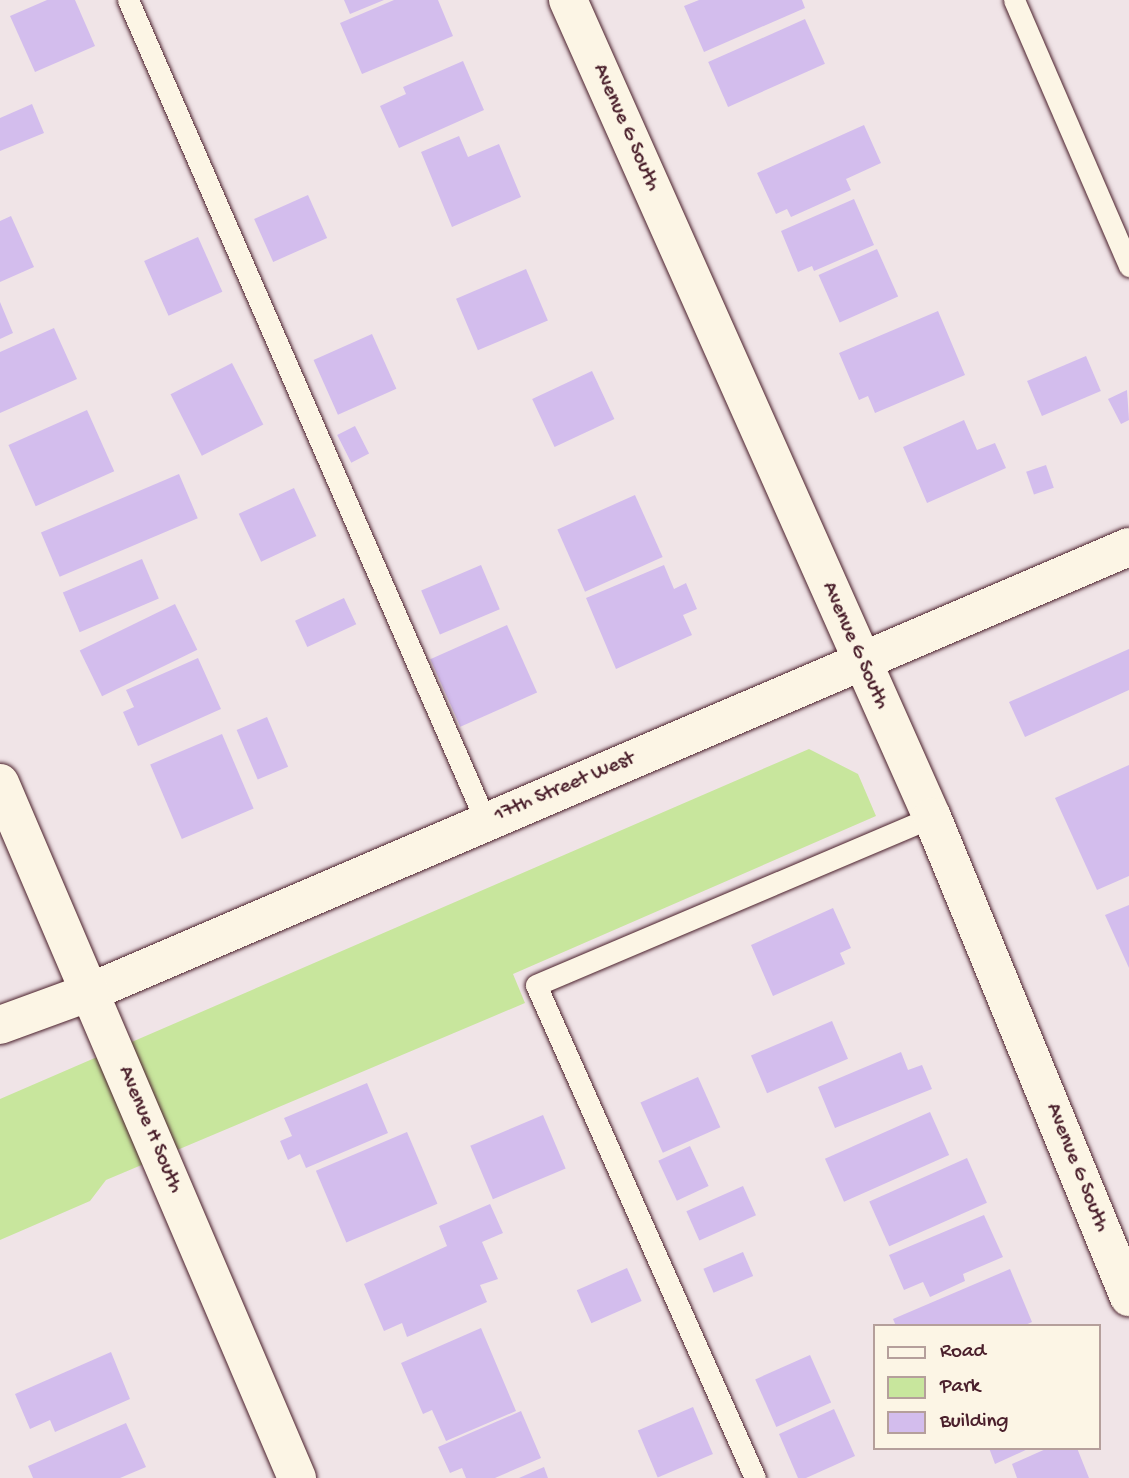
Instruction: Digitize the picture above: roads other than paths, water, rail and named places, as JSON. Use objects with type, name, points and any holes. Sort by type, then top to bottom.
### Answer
[{"type":"street","name":"Avenue G South","points":[[568,0],[932,817],[1129,1297]]},
{"type":"street","name":"17th Street West","points":[[0,1025],[90,992],[1129,547]]},
{"type":"street","name":"Avenue H South","points":[[0,783],[297,1478]]},
{"type":"lane","points":[[128,0],[486,822]]},
{"type":"lane","points":[[1013,0],[1129,265]]},
{"type":"lane","points":[[755,1478],[536,985],[932,817]]}]
